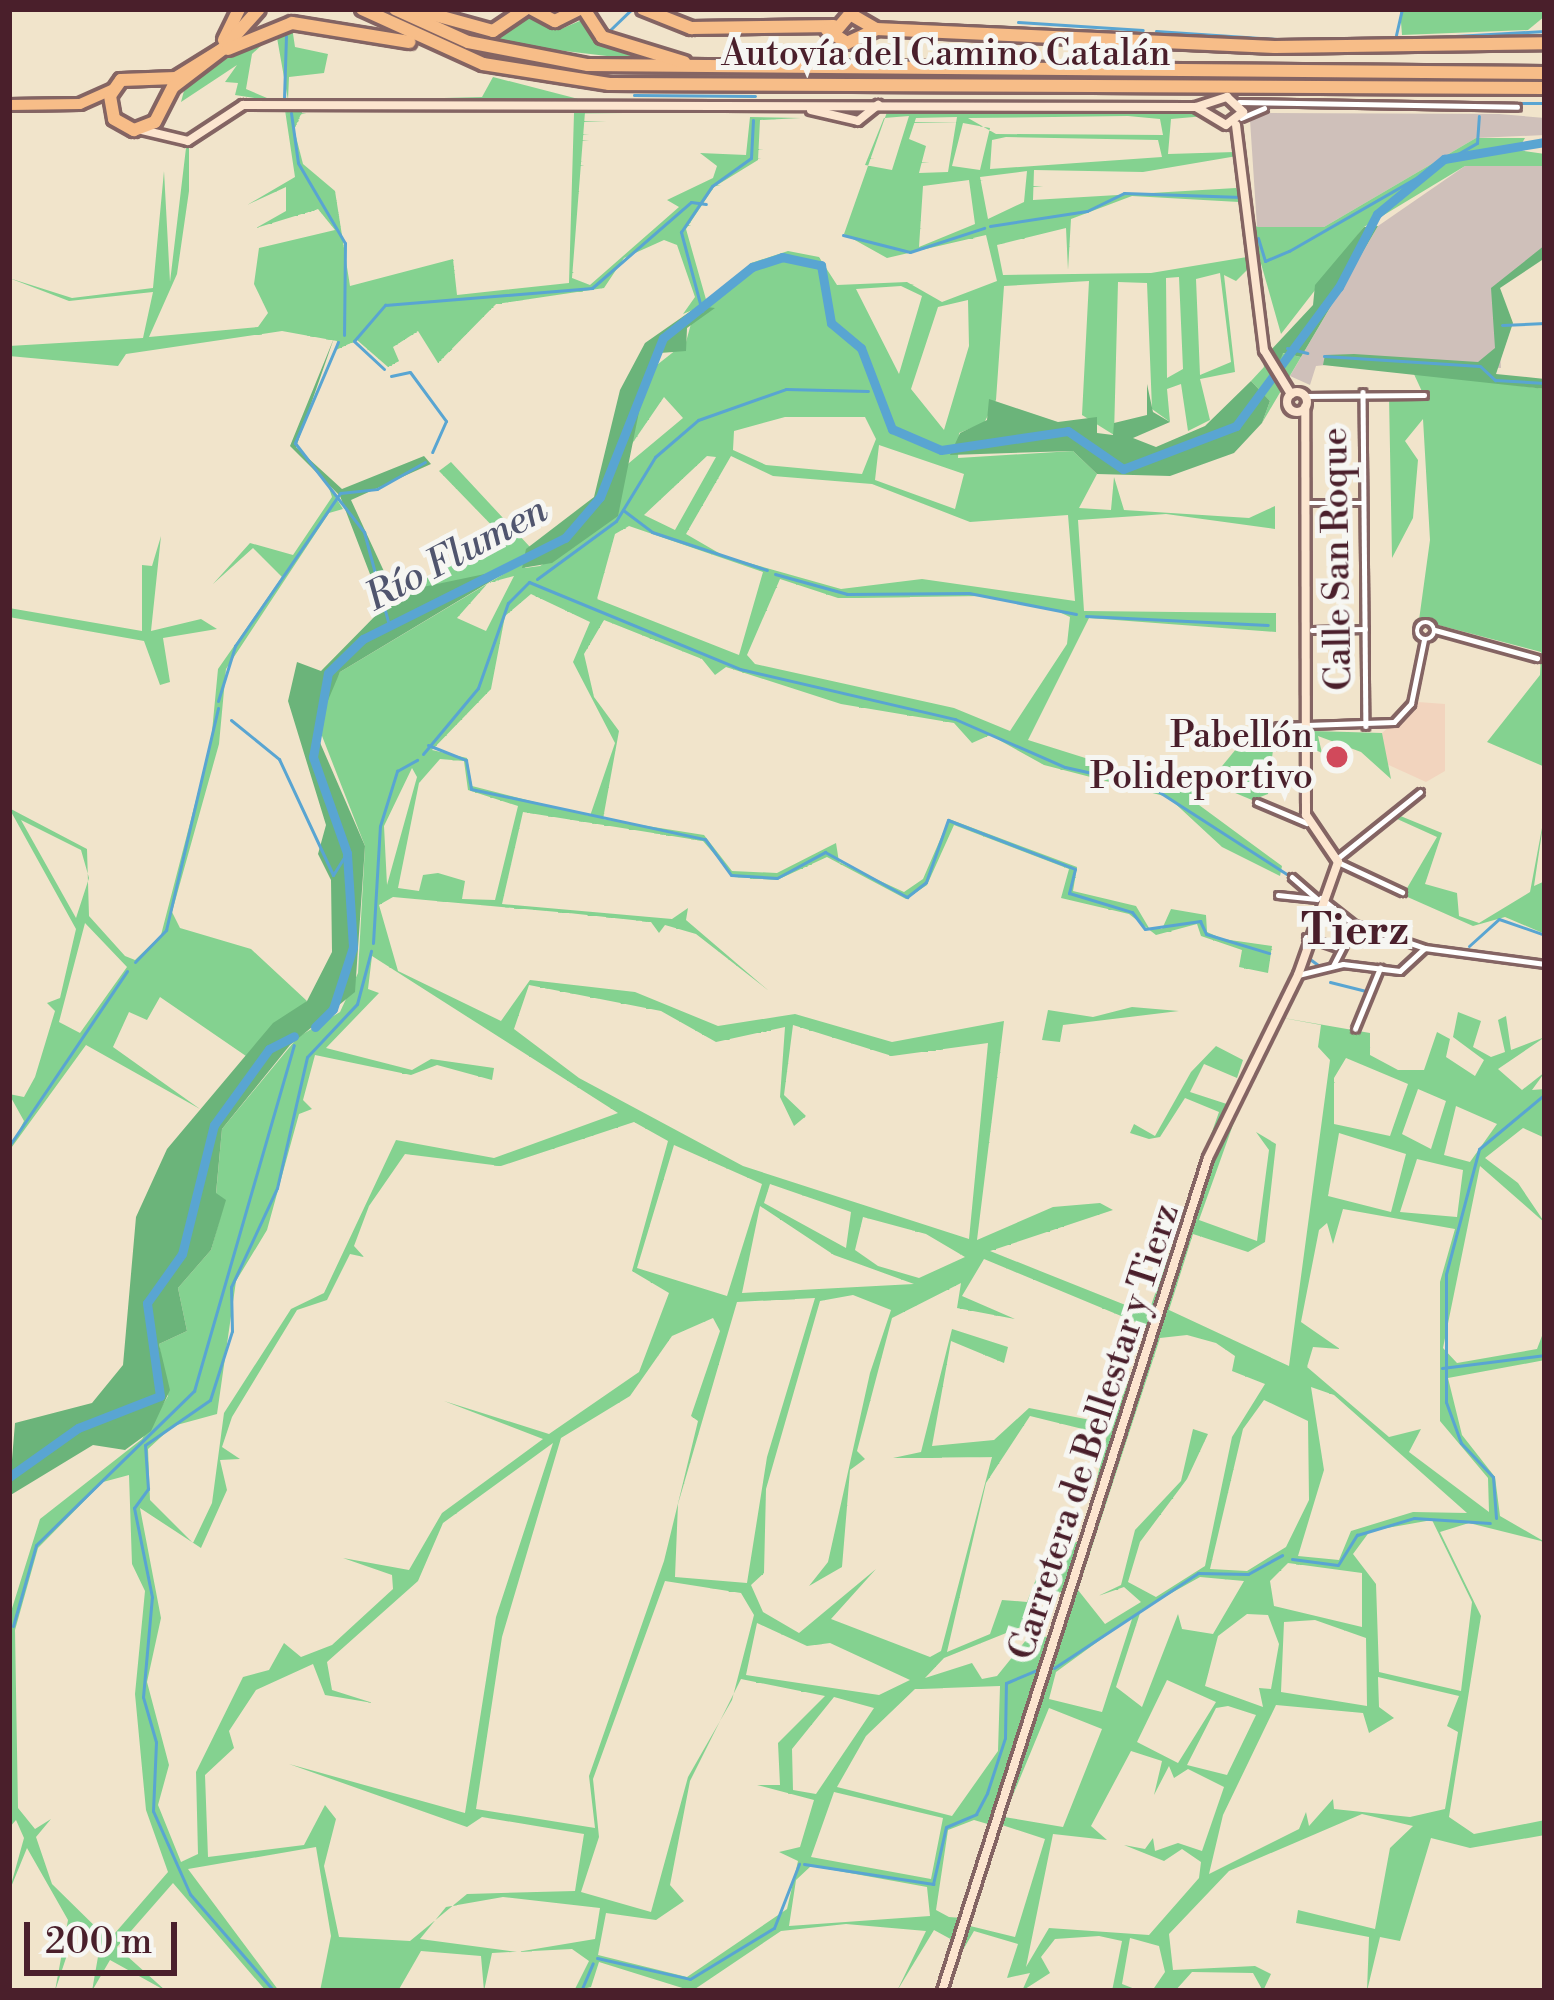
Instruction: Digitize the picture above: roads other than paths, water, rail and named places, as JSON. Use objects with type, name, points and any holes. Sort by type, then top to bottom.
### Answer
[{"type":"highway","points":[[200,65],[239,9]]},
{"type":"highway","points":[[171,84],[128,77],[112,90],[114,119],[142,129],[160,116],[171,84],[224,48],[259,9]]},
{"type":"highway","name":"Autovía del Camino Catalán","points":[[362,9],[506,70],[609,84],[1545,88]]},
{"type":"highway","name":"Autovía del Camino Catalán","points":[[394,9],[553,62],[847,69],[1545,73]]},
{"type":"highway","points":[[413,9],[493,32],[529,9],[555,21],[582,9],[602,38],[653,56],[847,69]]},
{"type":"highway","points":[[643,9],[691,28],[848,22],[1348,49],[1545,43]]},
{"type":"highway","points":[[200,65],[265,28],[304,22],[506,70]]},
{"type":"highway","points":[[153,82],[163,101]]},
{"type":"main road","points":[[9,105],[80,104],[112,90]]},
{"type":"main road","points":[[80,104],[114,119]]},
{"type":"street","points":[[1218,120],[1220,100]]},
{"type":"street","points":[[142,129],[172,141],[198,137],[244,105],[1196,107],[1220,100],[1276,107],[1517,107]]},
{"type":"street","points":[[1239,102],[1268,364],[1289,392],[1305,402]]},
{"type":"street","points":[[780,106],[858,121],[878,105]]},
{"type":"street","points":[[1196,107],[1218,120],[1241,151]]},
{"type":"street","points":[[1218,120],[1239,121],[1276,107]]},
{"type":"street","points":[[160,116],[172,141]]},
{"type":"street","points":[[1289,392],[1302,434]]},
{"type":"street","points":[[1292,411],[1305,402],[1363,392],[1424,394]]},
{"type":"street","name":"Calle San Roque","points":[[1363,392],[1366,726]]},
{"type":"street","points":[[1305,402],[1307,823]]},
{"type":"street","points":[[1310,503],[1364,502]]},
{"type":"street","points":[[1278,726],[1366,726],[1406,711],[1424,640],[1420,623],[1537,658]]},
{"type":"street","points":[[1312,630],[1365,629]]},
{"type":"street","points":[[1424,640],[1435,630]]},
{"type":"street","points":[[1338,860],[1420,792]]},
{"type":"street","points":[[1257,802],[1307,823],[1338,860],[1402,892]]},
{"type":"street","name":"Carretera de Bellestar y Tierz","points":[[942,1991],[1208,1158],[1251,1052],[1298,975],[1319,898],[1338,860]]},
{"type":"street","points":[[1292,877],[1354,924],[1425,948],[1545,964]]},
{"type":"street","points":[[1278,895],[1319,898]]},
{"type":"street","points":[[1333,965],[1336,947],[1348,938],[1354,924]]},
{"type":"street","points":[[1348,938],[1373,943],[1378,930]]},
{"type":"street","points":[[1306,937],[1336,947]]},
{"type":"street","points":[[1298,975],[1333,965],[1400,971],[1425,948]]},
{"type":"street","points":[[1355,1029],[1380,968]]},
{"type":"waterway","points":[[1396,35],[1402,9]]},
{"type":"waterway","points":[[610,30],[631,10]]},
{"type":"waterway","points":[[1018,22],[1143,30]]},
{"type":"waterway","points":[[1156,31],[1291,40]]},
{"type":"waterway","points":[[1402,39],[1545,31]]},
{"type":"waterway","points":[[284,99],[286,36]]},
{"type":"waterway","points":[[1298,40],[1374,40]]},
{"type":"waterway","points":[[634,95],[755,96]]},
{"type":"waterway","points":[[1479,103],[1545,103]]},
{"type":"waterway","points":[[291,113],[298,163],[345,243],[344,335]]},
{"type":"waterway","points":[[1258,238],[1265,261],[1289,251],[1477,143],[1479,116]]},
{"type":"waterway","points":[[702,311],[681,232],[712,186],[751,158],[753,120]]},
{"type":"waterway","name":"Río Flumen","points":[[315,1027],[333,1009],[353,947],[347,853],[313,757],[328,673],[363,639],[565,538],[600,497],[663,338],[752,267],[782,257],[821,265],[831,323],[861,348],[892,429],[941,450],[1068,431],[1123,469],[1236,426],[1339,287],[1377,214],[1444,159],[1545,142]]},
{"type":"waterway","points":[[990,226],[1087,211],[1124,193],[1242,197]]},
{"type":"waterway","points":[[384,369],[354,341],[385,305],[592,288],[691,202],[706,204]]},
{"type":"waterway","points":[[843,235],[910,252],[984,228]]},
{"type":"waterway","points":[[1502,325],[1545,323]]},
{"type":"waterway","points":[[338,342],[295,443],[364,532],[389,625]]},
{"type":"waterway","points":[[1287,348],[1307,353]]},
{"type":"waterway","points":[[1324,356],[1480,366],[1495,380],[1545,383]]},
{"type":"waterway","points":[[391,376],[410,372],[446,421],[432,452]]},
{"type":"waterway","points":[[537,579],[616,521],[655,457],[698,420],[786,389],[868,391]]},
{"type":"waterway","points":[[218,701],[235,646],[340,493],[377,489],[425,462]]},
{"type":"waterway","points":[[623,510],[652,532],[767,570]]},
{"type":"waterway","points":[[775,574],[847,594],[969,593],[1076,614]]},
{"type":"waterway","points":[[423,754],[478,688],[508,603],[529,582],[740,669],[955,719],[1065,767],[1150,786],[1291,877]]},
{"type":"waterway","points":[[1086,616],[1268,625]]},
{"type":"waterway","points":[[135,962],[166,930],[218,708]]},
{"type":"waterway","points":[[231,720],[279,759],[333,875],[347,853]]},
{"type":"waterway","points":[[428,745],[466,760],[471,789],[705,839],[731,875],[777,878],[825,852],[907,897],[926,882],[948,820],[1075,869],[1069,893],[1132,912],[1145,929],[1200,921],[1206,934],[1269,953]]},
{"type":"waterway","points":[[373,943],[380,826],[397,771],[417,760]]},
{"type":"waterway","points":[[1298,884],[1305,893]]},
{"type":"waterway","points":[[1469,946],[1499,919],[1545,935]]},
{"type":"waterway","points":[[274,1991],[190,1894],[153,1811],[156,1742],[143,1697],[152,1597],[134,1508],[148,1489],[145,1445],[210,1400],[232,1331],[231,1287],[277,1188],[307,1057],[357,1004],[371,951]]},
{"type":"waterway","points":[[1307,957],[1321,967]]},
{"type":"waterway","points":[[9,1146],[127,971]]},
{"type":"waterway","points":[[1330,982],[1366,991]]},
{"type":"waterway","name":"Río Flumen","points":[[9,1477],[78,1428],[160,1396],[147,1303],[182,1254],[214,1125],[269,1049],[294,1036]]},
{"type":"waterway","points":[[13,1626],[36,1545],[194,1391],[294,1045]]},
{"type":"waterway","points":[[1496,1518],[1493,1477],[1461,1443],[1446,1402],[1446,1274],[1479,1149],[1545,1094]]},
{"type":"waterway","points":[[1442,1368],[1545,1355]]},
{"type":"waterway","points":[[1292,1559],[1338,1565],[1357,1535],[1414,1518],[1490,1523]]},
{"type":"waterway","points":[[1054,1668],[1198,1573],[1248,1574],[1282,1555]]},
{"type":"waterway","points":[[9,1653],[9,1820]]},
{"type":"waterway","points":[[804,1864],[933,1884],[946,1827],[976,1814],[987,1793],[1005,1738],[1006,1683],[1042,1668]]},
{"type":"waterway","points":[[597,1958],[690,1979],[774,1928],[799,1864]]},
{"type":"waterway","points":[[581,1991],[593,1963]]},
{"type":"place","name":"Pabellón Polideportivo","points":[[1337,757]]},
{"type":"district","name":"Tierz","points":[[1355,932]]}]
